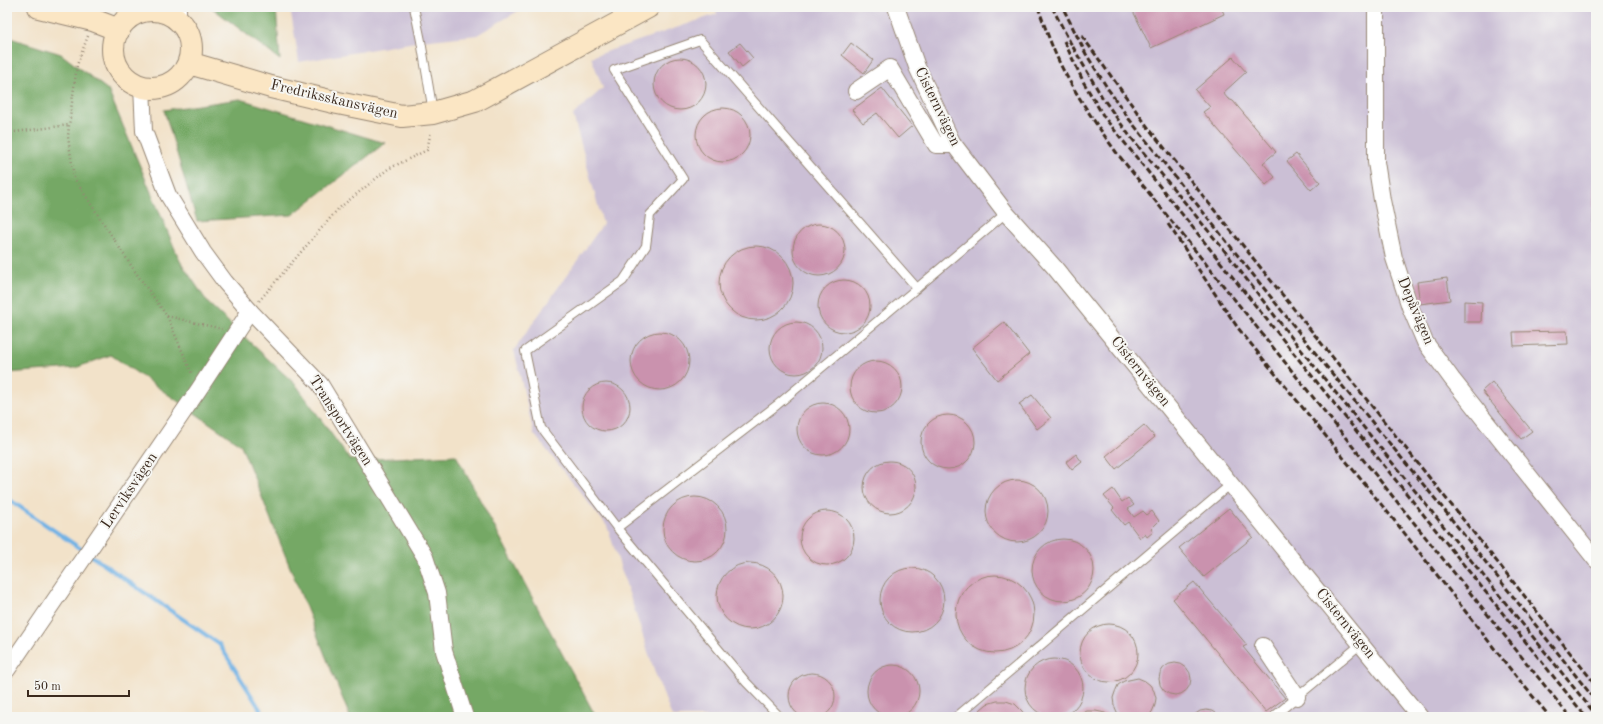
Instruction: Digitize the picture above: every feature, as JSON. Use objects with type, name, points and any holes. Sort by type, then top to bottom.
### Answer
[{"type":"main road","points":[[38,7],[93,20],[119,30]]},
{"type":"main road","name":"Fredriksskansvägen","points":[[189,63],[271,87],[338,103],[402,116],[433,113],[475,101],[648,7]]},
{"type":"main road","points":[[153,8],[166,12],[178,13],[190,40],[191,51],[189,63],[183,73],[175,81],[165,86],[154,88],[131,82],[116,64],[114,52],[114,41],[125,22],[133,15],[153,8]]},
{"type":"street","name":"Cisternvägen","points":[[896,7],[917,67],[954,145],[1006,213],[1055,268],[1420,717]]},
{"type":"street","name":"Depåvägen","points":[[1376,7],[1376,162],[1394,258],[1410,307],[1425,342],[1452,380],[1596,560]]},
{"type":"street","points":[[856,91],[890,68],[936,145],[954,145]]},
{"type":"street","name":"Transportvägen","points":[[142,86],[144,131],[168,194],[203,252],[225,282],[250,311],[320,384],[425,557],[437,593],[444,651],[465,717]]},
{"type":"street","name":"Lerviksvägen","points":[[7,670],[199,389],[250,311]]},
{"type":"street","points":[[1263,646],[1297,697]]},
{"type":"lane","points":[[414,7],[433,113]]},
{"type":"lane","points":[[780,717],[746,682],[617,528],[541,428],[525,351],[623,281],[646,246],[650,215],[684,179],[614,70],[700,40],[916,288]]},
{"type":"lane","points":[[617,528],[777,405],[1006,213]]},
{"type":"lane","points":[[956,717],[1231,484]]},
{"type":"lane","points":[[1273,717],[1361,644]]},
{"type":"path","points":[[77,65],[68,137],[74,178],[134,270],[167,316],[199,389]]},
{"type":"path","points":[[250,311],[338,210],[388,169],[427,150],[433,113]]},
{"type":"path","points":[[7,133],[69,125]]},
{"type":"path","points":[[167,316],[236,332]]},
{"type":"shaded area","points":[[290,7],[525,7],[477,35],[421,41],[299,62]]},
{"type":"shaded area","points":[[715,7],[1596,7],[1596,717],[672,717],[655,673],[607,526],[534,434],[514,350],[603,224],[573,115],[603,88],[591,57],[717,14]]},
{"type":"green space","points":[[211,7],[276,7],[280,60]]},
{"type":"green space","points":[[7,37],[61,54],[108,90],[180,261],[208,303],[297,386],[350,460],[456,455],[596,717],[350,717],[241,445],[111,355],[75,368],[7,373]]},
{"type":"green space","points":[[240,99],[385,143],[292,215],[197,221],[164,110]]},
{"type":"building","points":[[1131,7],[1221,7],[1224,14],[1151,48]]},
{"type":"building","points":[[740,43],[753,58],[742,67],[729,51]]},
{"type":"building","points":[[851,43],[873,60],[864,73],[842,55]]},
{"type":"building","points":[[1233,57],[1246,72],[1223,93],[1228,99],[1233,101],[1276,152],[1263,163],[1275,177],[1266,185],[1203,112],[1210,107],[1195,90]]},
{"type":"building","points":[[680,58],[690,60],[698,66],[704,74],[706,84],[704,94],[698,102],[690,108],[680,110],[670,108],[662,102],[656,94],[654,84],[656,74],[662,66],[670,60]]},
{"type":"building","points":[[882,88],[912,126],[898,138],[877,113],[863,123],[852,110]]},
{"type":"building","points":[[723,108],[733,110],[742,116],[748,125],[750,135],[748,145],[742,154],[733,160],[723,162],[713,160],[704,154],[698,145],[696,135],[698,125],[704,116],[713,110]]},
{"type":"building","points":[[1296,154],[1320,182],[1311,190],[1287,161]]},
{"type":"building","points":[[1594,176],[1596,176],[1596,231],[1593,231]]},
{"type":"building","points":[[819,224],[829,226],[837,232],[843,240],[845,250],[843,260],[837,268],[829,274],[819,276],[809,274],[801,268],[795,260],[793,250],[795,240],[801,232],[809,226]]},
{"type":"building","points":[[756,246],[777,252],[787,262],[793,283],[787,304],[777,314],[756,320],[735,314],[725,304],[719,283],[725,262],[735,252]]},
{"type":"building","points":[[1447,278],[1450,300],[1420,304],[1417,282]]},
{"type":"building","points":[[844,280],[854,282],[862,288],[868,296],[870,306],[868,316],[862,324],[854,330],[844,332],[834,330],[826,324],[820,316],[818,306],[820,296],[826,288],[834,282]]},
{"type":"building","points":[[1464,301],[1482,302],[1481,322],[1464,322]]},
{"type":"building","points":[[796,322],[810,326],[818,334],[822,348],[818,362],[810,370],[796,374],[782,370],[774,362],[770,348],[774,334],[782,326]]},
{"type":"building","points":[[1004,322],[1029,354],[997,380],[972,348]]},
{"type":"building","points":[[1567,331],[1568,344],[1514,346],[1513,332]]},
{"type":"building","points":[[660,332],[676,337],[684,345],[689,361],[684,377],[676,385],[660,390],[644,385],[636,377],[631,361],[636,345],[644,337]]},
{"type":"building","points":[[871,361],[881,361],[890,365],[898,373],[902,382],[902,392],[898,401],[890,409],[881,413],[871,413],[862,409],[854,401],[850,392],[850,382],[854,373],[862,365]]},
{"type":"building","points":[[1492,382],[1532,431],[1521,439],[1482,391]]},
{"type":"building","points":[[601,383],[611,383],[623,390],[630,402],[630,412],[623,424],[611,431],[601,431],[593,427],[586,420],[582,412],[582,402],[586,394],[593,387]]},
{"type":"building","points":[[1032,395],[1051,418],[1037,429],[1019,404]]},
{"type":"building","points":[[823,403],[833,405],[841,411],[847,419],[849,429],[847,439],[841,447],[833,453],[823,455],[813,453],[805,447],[799,439],[797,429],[799,419],[805,411],[813,405]]},
{"type":"building","points":[[948,415],[958,417],[967,423],[973,432],[975,442],[973,452],[967,461],[958,467],[948,469],[938,467],[929,461],[923,452],[921,442],[923,432],[929,423],[938,417]]},
{"type":"building","points":[[1144,425],[1155,437],[1116,469],[1106,456]]},
{"type":"building","points":[[1076,454],[1082,462],[1072,470],[1066,462]]},
{"type":"building","points":[[890,461],[900,463],[908,469],[914,477],[916,487],[914,497],[908,505],[900,511],[890,513],[880,511],[872,505],[866,497],[864,487],[866,477],[872,469],[880,463]]},
{"type":"building","points":[[1017,480],[1029,483],[1039,489],[1045,499],[1048,511],[1045,523],[1039,533],[1029,539],[1017,542],[1005,539],[995,533],[989,523],[986,511],[989,499],[995,489],[1005,483]]},
{"type":"building","points":[[1113,489],[1122,502],[1128,498],[1134,505],[1128,509],[1134,517],[1143,511],[1147,515],[1152,511],[1159,521],[1151,529],[1153,532],[1147,537],[1145,534],[1140,538],[1128,522],[1124,525],[1112,510],[1114,508],[1104,496]]},
{"type":"building","points":[[689,497],[701,497],[718,506],[725,517],[727,529],[725,541],[718,552],[701,561],[689,561],[677,556],[668,547],[663,535],[663,523],[668,511],[677,502]]},
{"type":"building","points":[[1229,508],[1253,537],[1204,577],[1179,548]]},
{"type":"building","points":[[827,511],[837,513],[846,519],[852,528],[854,538],[852,548],[846,557],[837,563],[827,565],[817,563],[808,557],[802,548],[800,538],[802,528],[808,519],[817,513]]},
{"type":"building","points":[[1063,539],[1075,542],[1085,548],[1091,558],[1094,570],[1091,582],[1085,592],[1075,598],[1063,601],[1051,598],[1041,592],[1035,582],[1032,570],[1035,558],[1041,548],[1051,542]]},
{"type":"building","points":[[750,563],[763,566],[773,573],[780,583],[783,596],[780,609],[773,619],[763,626],[750,629],[737,626],[727,619],[720,609],[717,596],[720,583],[727,573],[737,566]]},
{"type":"building","points":[[906,568],[918,568],[935,577],[942,588],[944,600],[942,612],[935,623],[918,632],[906,632],[894,627],[885,618],[880,606],[880,594],[885,582],[894,573]]},
{"type":"building","points":[[987,575],[1003,575],[1017,581],[1028,592],[1034,606],[1034,622],[1028,636],[1017,647],[1003,653],[987,653],[973,647],[962,636],[956,622],[956,606],[962,592],[973,581]]},
{"type":"building","points":[[1194,582],[1247,645],[1243,647],[1285,698],[1266,712],[1173,599]]},
{"type":"building","points":[[1109,624],[1125,629],[1133,637],[1138,653],[1133,669],[1125,677],[1109,682],[1093,677],[1085,669],[1080,653],[1085,637],[1093,629]]},
{"type":"building","points":[[1054,659],[1065,661],[1078,672],[1081,677],[1083,688],[1081,699],[1070,712],[1065,715],[1054,717],[1043,715],[1030,704],[1027,699],[1025,688],[1027,677],[1038,664],[1043,661]]},
{"type":"building","points":[[1172,663],[1178,663],[1188,670],[1191,679],[1190,685],[1184,692],[1178,695],[1172,695],[1162,688],[1159,682],[1159,676],[1166,666]]},
{"type":"building","points":[[893,665],[903,667],[911,673],[917,681],[919,691],[917,701],[911,709],[903,715],[893,717],[883,715],[875,709],[869,701],[867,691],[869,681],[875,673],[883,667]]},
{"type":"building","points":[[812,673],[825,677],[831,683],[835,696],[831,709],[825,715],[812,719],[799,715],[793,709],[789,696],[793,683],[799,677]]},
{"type":"building","points":[[1138,678],[1150,685],[1154,691],[1156,698],[1155,705],[1152,712],[1147,717],[1122,717],[1117,712],[1114,705],[1113,698],[1115,692],[1118,685],[1124,681]]},
{"type":"building","points":[[997,701],[1006,701],[1015,704],[1026,717],[975,717],[987,704]]},
{"type":"building","points":[[1087,711],[1105,713],[1110,717],[1075,717]]},
{"type":"building","points":[[1200,711],[1213,711],[1221,717],[1191,717]]},
{"type":"waterway","points":[[7,498],[84,551]]},
{"type":"waterway","points":[[90,555],[219,644],[265,717]]},
{"type":"railway","points":[[1038,7],[1050,42],[1062,67],[1096,124],[1116,152],[1570,717]]},
{"type":"railway","points":[[1052,7],[1070,42],[1102,97],[1129,135],[1220,245],[1302,351],[1596,715]]},
{"type":"railway","points":[[1064,10],[1086,54],[1129,119],[1596,701]]},
{"type":"railway","points":[[1082,36],[1150,130],[1596,685]]},
{"type":"railway","points":[[1064,41],[1084,83],[1104,117],[1586,717]]},
{"type":"railway","points":[[1168,224],[1238,328],[1402,530],[1511,670],[1550,717]]}]
